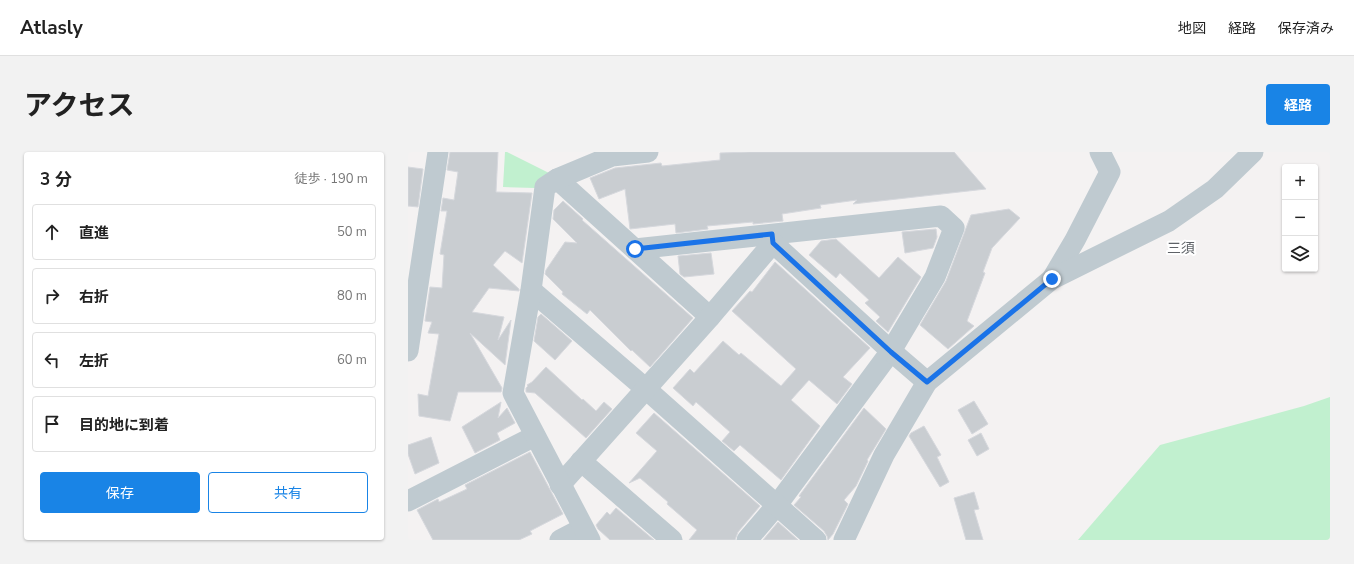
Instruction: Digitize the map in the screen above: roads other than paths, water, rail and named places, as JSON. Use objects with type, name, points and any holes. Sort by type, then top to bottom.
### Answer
[{"type":"street","points":[[408,351],[438,152]]},
{"type":"street","points":[[560,540],[587,534],[513,393],[531,290],[545,187],[557,179],[610,154],[648,152]]},
{"type":"street","points":[[1100,152],[1110,172]]},
{"type":"street","points":[[1052,279],[1110,172],[1116,152]]},
{"type":"street","points":[[844,540],[884,455],[927,382],[1052,279],[1169,222],[1215,189],[1253,152]]},
{"type":"street","points":[[557,179],[710,317]]},
{"type":"street","points":[[635,249],[773,239],[942,216],[954,228],[935,277],[891,352],[777,505],[747,540]]},
{"type":"street","points":[[773,239],[891,352],[927,382]]},
{"type":"street","points":[[560,484],[710,317],[773,239]]},
{"type":"street","points":[[531,290],[646,389],[816,540]]},
{"type":"street","points":[[408,501],[535,436]]},
{"type":"street","points":[[581,461],[672,540]]},
{"type":"district","name":"三須","points":[[1181,248]]}]
